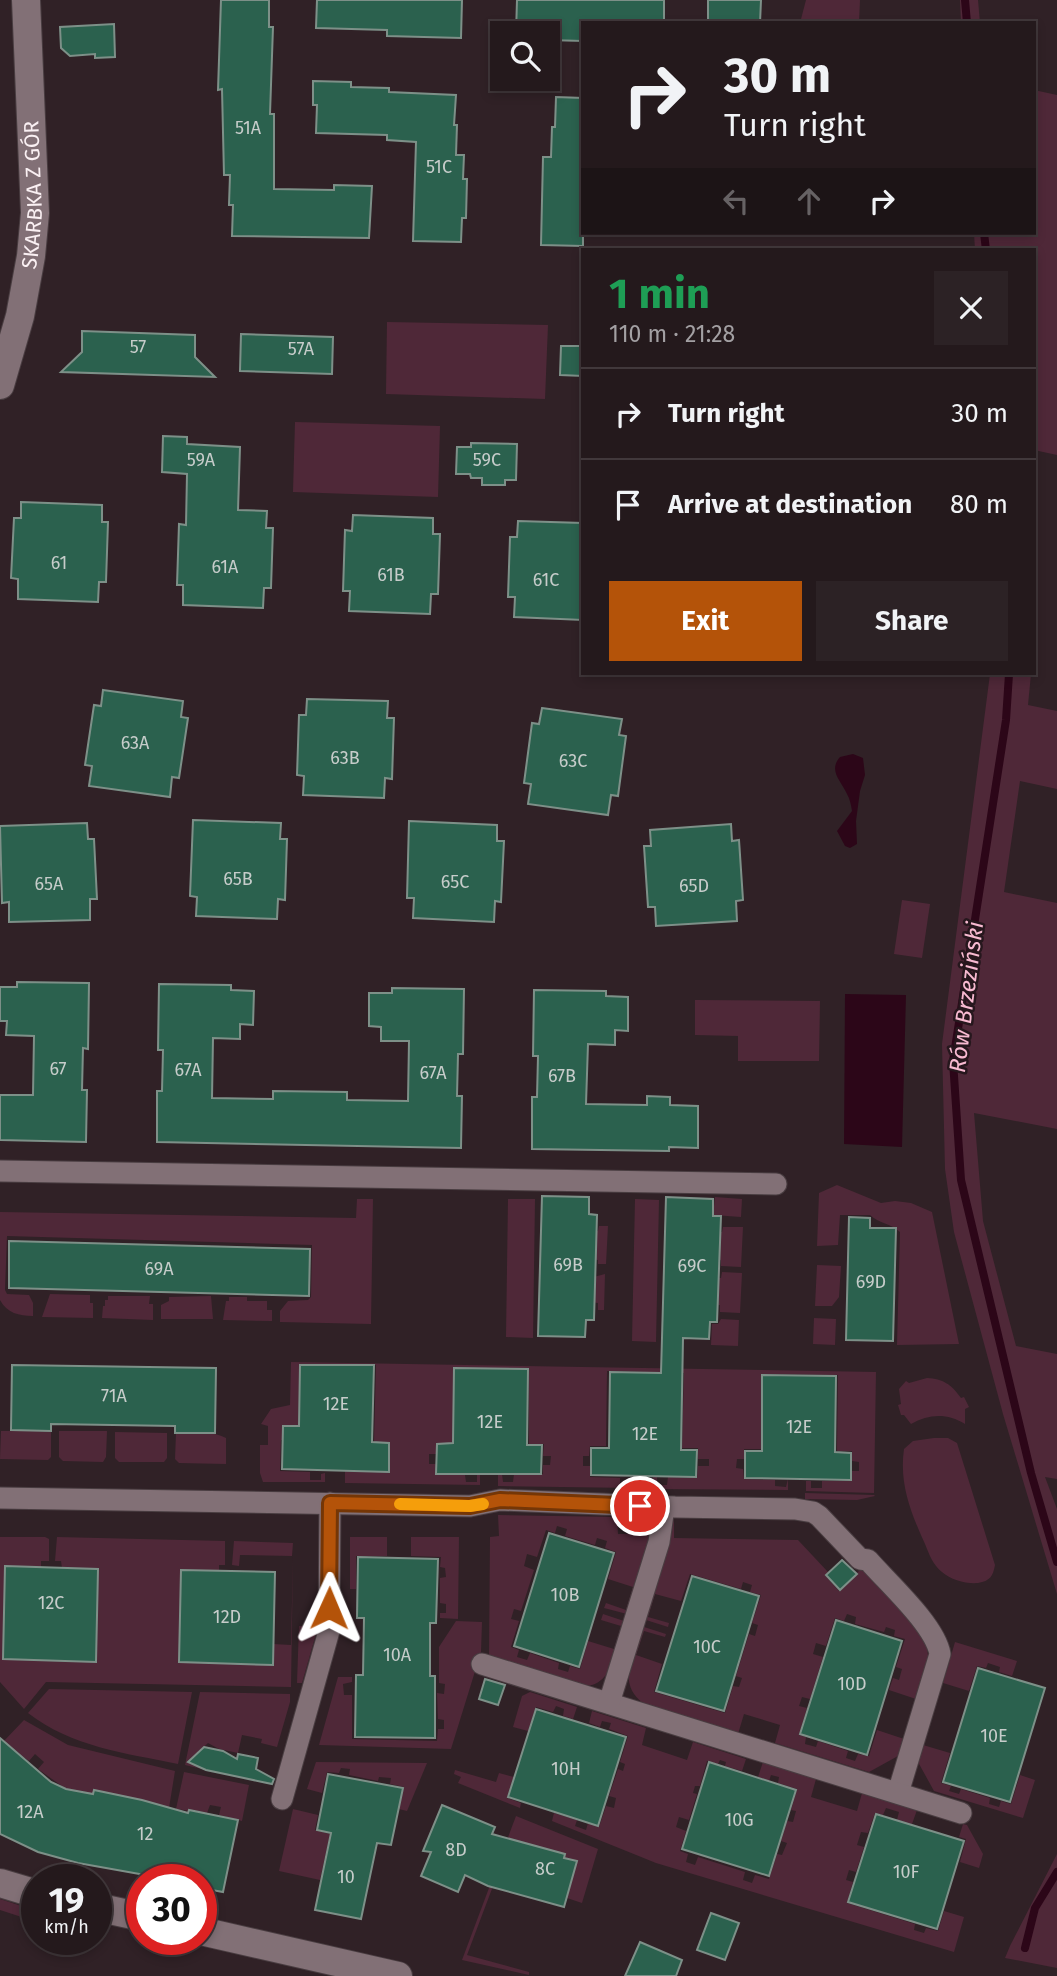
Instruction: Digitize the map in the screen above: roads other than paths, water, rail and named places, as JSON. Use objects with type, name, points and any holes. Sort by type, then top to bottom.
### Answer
[{"type":"street","name":"SKARBKA Z GÓR","points":[[0,385],[20,316],[31,256],[35,213],[26,0]]},
{"type":"street","points":[[0,1171],[776,1184]]},
{"type":"street","points":[[0,1498],[470,1506],[500,1500],[813,1511],[860,1559],[868,1560],[927,1625],[938,1642],[940,1654],[898,1793]]},
{"type":"street","points":[[282,1799],[329,1631],[330,1503]]},
{"type":"street","points":[[609,1703],[659,1542],[664,1507]]},
{"type":"street","points":[[482,1664],[961,1813]]},
{"type":"street","points":[[0,1883],[21,1889]]},
{"type":"street","points":[[217,1935],[398,1976]]},
{"type":"waterway","name":"Rów Brzeziński","points":[[965,0],[967,21]]},
{"type":"waterway","name":"Rów Brzeziński","points":[[984,235],[986,248]]},
{"type":"waterway","name":"Rów Brzeziński","points":[[1009,675],[1006,720],[953,1061],[961,1180],[1031,1473],[1057,1562]]},
{"type":"waterway","name":"Rów Brzeziński","points":[[1025,1948],[1035,1908],[1057,1872]]}]
